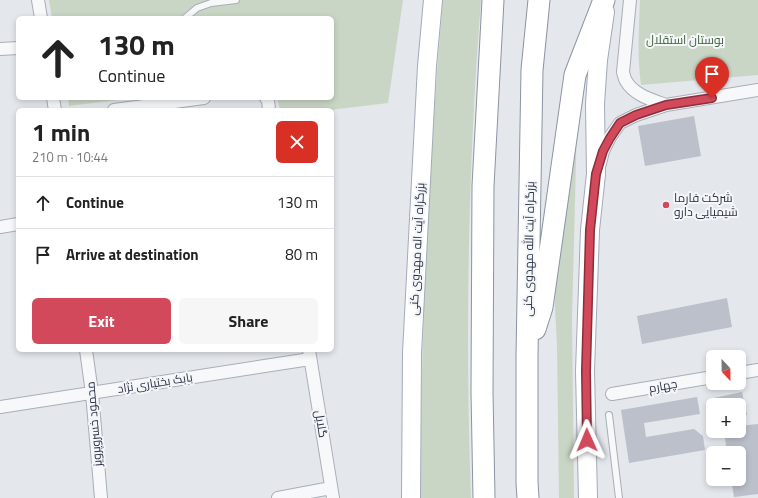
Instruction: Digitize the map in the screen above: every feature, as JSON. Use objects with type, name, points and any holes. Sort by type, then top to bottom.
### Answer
[{"type":"highway","points":[[484,498],[482,392],[483,186],[493,0]]},
{"type":"highway","name":"بزرگراه آیت الله مهدوی کنی","points":[[528,498],[527,356],[532,70],[539,0]]},
{"type":"highway","points":[[527,356],[542,307],[575,75],[605,0]]},
{"type":"main road","name":"بزرگراه آیت اله مهدوی کنی","points":[[411,498],[412,353],[427,66],[434,0]]},
{"type":"main road","points":[[588,498],[586,371],[590,230],[596,174],[596,97],[598,60],[605,0]]},
{"type":"street","points":[[38,0],[41,16]]},
{"type":"street","points":[[630,0],[623,72],[625,80],[631,88],[647,98],[666,105]]},
{"type":"street","points":[[0,49],[16,48]]},
{"type":"street","points":[[596,174],[603,151],[620,123],[636,115],[666,105],[758,90]]},
{"type":"street","points":[[129,108],[189,100]]},
{"type":"street","points":[[0,227],[16,224]]},
{"type":"street","name":"محمود خسروپرویز","points":[[86,352],[92,393],[101,498]]},
{"type":"street","name":"بابک بختیاری نژاد","points":[[0,407],[92,393],[310,354]]},
{"type":"street","name":"گلایل","points":[[310,354],[332,493]]},
{"type":"street","points":[[746,372],[758,370]]},
{"type":"street","name":"چهارم","points":[[612,394],[706,378]]},
{"type":"street","points":[[278,498],[332,493]]},
{"type":"lane","points":[[188,16],[197,8],[211,3],[236,0]]},
{"type":"lane","points":[[609,415],[619,498]]},
{"type":"green space","points":[[49,0],[403,0],[388,103],[334,110],[334,108],[280,108],[278,100],[334,100],[334,16],[52,16]]},
{"type":"green space","points":[[443,0],[481,0],[473,124],[469,249],[468,373],[471,498],[421,498],[424,299],[434,116]]},
{"type":"green space","name":"بوستان استقلال","points":[[640,0],[758,0],[758,75],[641,85],[639,53]]},
{"type":"green space","points":[[68,100],[117,100],[69,106]]},
{"type":"green space","points":[[577,123],[572,318],[574,498],[559,498],[557,346],[554,286]]},
{"type":"building","points":[[694,116],[701,156],[645,166],[638,126]]},
{"type":"building","points":[[727,298],[732,327],[642,344],[637,316]]},
{"type":"building","points":[[742,392],[743,398],[714,398]]},
{"type":"building","points":[[697,397],[700,414],[644,423],[646,437],[694,429],[703,436],[705,450],[629,463],[621,410]]},
{"type":"building","points":[[758,424],[758,494],[734,497],[732,486],[746,486],[746,446],[726,446],[725,438],[746,438],[746,425]]},
{"type":"place","name":"شرکت فارما شیمیایی دارو","points":[[666,205]]},
{"type":"route","points":[[587,440],[586,371],[590,230],[596,174],[603,151],[620,123],[636,115],[666,105],[712,98]]}]
